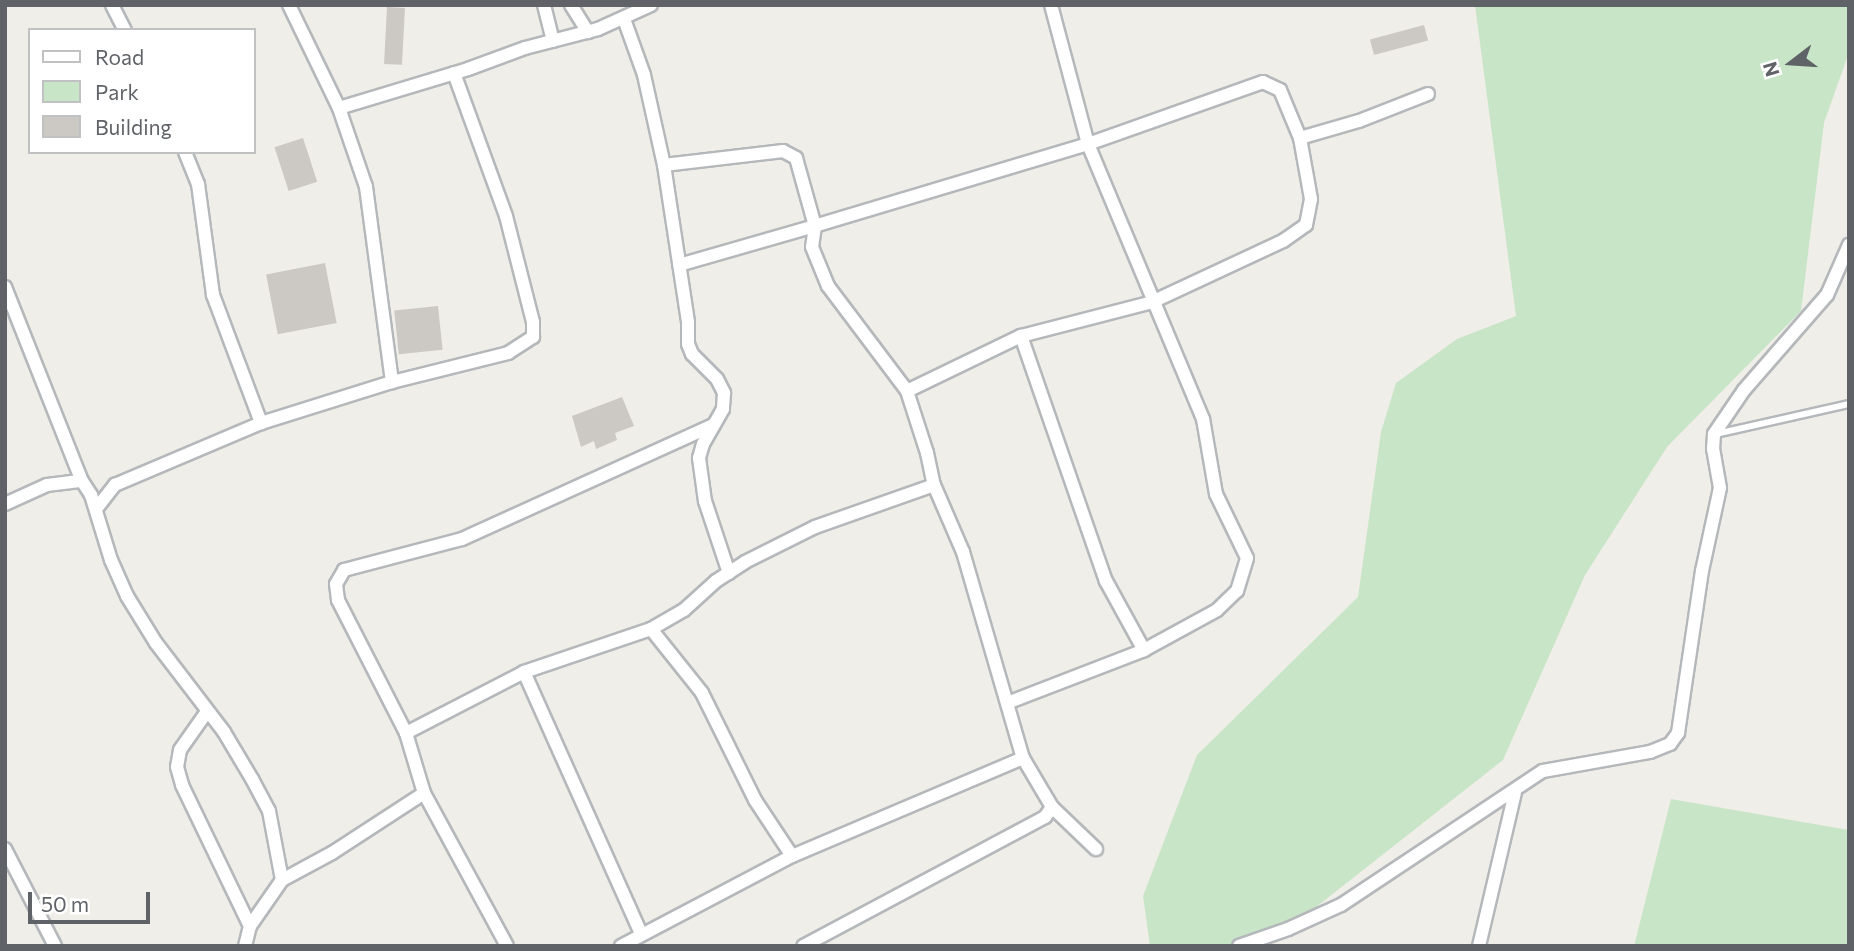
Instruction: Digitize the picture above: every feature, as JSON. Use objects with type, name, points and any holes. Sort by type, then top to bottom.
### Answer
[{"type":"street","points":[[112,5],[124,28]]},
{"type":"street","points":[[289,5],[339,108],[366,187],[392,382]]},
{"type":"street","points":[[544,5],[553,41]]},
{"type":"street","points":[[571,5],[588,32]]},
{"type":"street","points":[[339,108],[588,32],[624,19],[651,5]]},
{"type":"street","points":[[1007,703],[1144,650],[1217,610],[1237,590],[1247,558],[1216,494],[1203,419],[1088,144],[1051,5]]},
{"type":"street","points":[[624,19],[644,75],[664,165],[688,322],[688,344],[697,360],[717,379],[724,393],[723,409],[699,458],[705,501],[729,573]]},
{"type":"street","points":[[96,509],[115,485],[261,423],[392,382],[508,353],[533,337],[531,312],[506,216],[454,73]]},
{"type":"street","points":[[679,265],[1088,144],[1263,82],[1280,90],[1300,138],[1311,200],[1306,225],[1283,241],[1152,302],[1021,336],[907,391]]},
{"type":"street","points":[[1300,138],[1359,121],[1428,93]]},
{"type":"street","points":[[664,165],[783,151],[796,158],[815,226],[812,247],[828,286],[907,391],[934,485],[962,552],[1023,758],[1052,807],[1096,849]]},
{"type":"street","points":[[186,154],[198,184],[213,295],[261,423]]},
{"type":"street","points":[[1239,946],[1288,929],[1341,905],[1515,793],[1544,771],[1650,752],[1670,744],[1678,733],[1702,571],[1720,488],[1713,449],[1714,434],[1744,390],[1826,295],[1849,245]]},
{"type":"street","points":[[5,287],[9,306],[96,509],[111,560],[127,596],[206,713],[224,732],[268,811],[282,880]]},
{"type":"street","points":[[1021,336],[1106,581],[1144,650]]},
{"type":"street","points":[[507,946],[424,793],[405,733],[338,600],[336,584],[344,570],[462,539],[713,425]]},
{"type":"street","points":[[5,504],[47,485],[82,481]]},
{"type":"street","points":[[405,733],[524,672],[651,629],[684,610],[729,573],[815,527],[934,485]]},
{"type":"street","points":[[651,629],[702,693],[755,800],[792,856]]},
{"type":"street","points":[[524,672],[641,933]]},
{"type":"street","points":[[206,713],[180,750],[177,767],[182,785],[250,926]]},
{"type":"street","points":[[621,946],[641,933],[792,856],[1023,758]]},
{"type":"street","points":[[244,946],[250,926],[282,880],[332,853],[424,793]]},
{"type":"street","points":[[1479,946],[1515,793]]},
{"type":"street","points":[[803,946],[1045,817],[1052,807]]},
{"type":"street","points":[[5,849],[55,946]]},
{"type":"lane","points":[[1714,434],[1849,404]]},
{"type":"green space","points":[[1475,5],[1849,5],[1849,52],[1824,123],[1801,311],[1667,447],[1585,575],[1503,760],[1297,922],[1232,946],[1150,946],[1143,896],[1197,755],[1358,597],[1381,432],[1396,383],[1457,339],[1516,316]]},
{"type":"green space","points":[[1671,799],[1849,830],[1849,946],[1634,946]]},
{"type":"building","points":[[387,7],[405,8],[402,65],[384,64]]},
{"type":"building","points":[[1424,25],[1428,40],[1374,55],[1370,39]]},
{"type":"building","points":[[303,138],[317,182],[289,191],[274,147]]},
{"type":"building","points":[[325,263],[337,323],[278,334],[266,274]]},
{"type":"building","points":[[438,306],[443,350],[399,354],[394,311]]},
{"type":"building","points":[[622,397],[634,426],[615,433],[617,440],[596,449],[594,441],[581,447],[572,416]]}]
